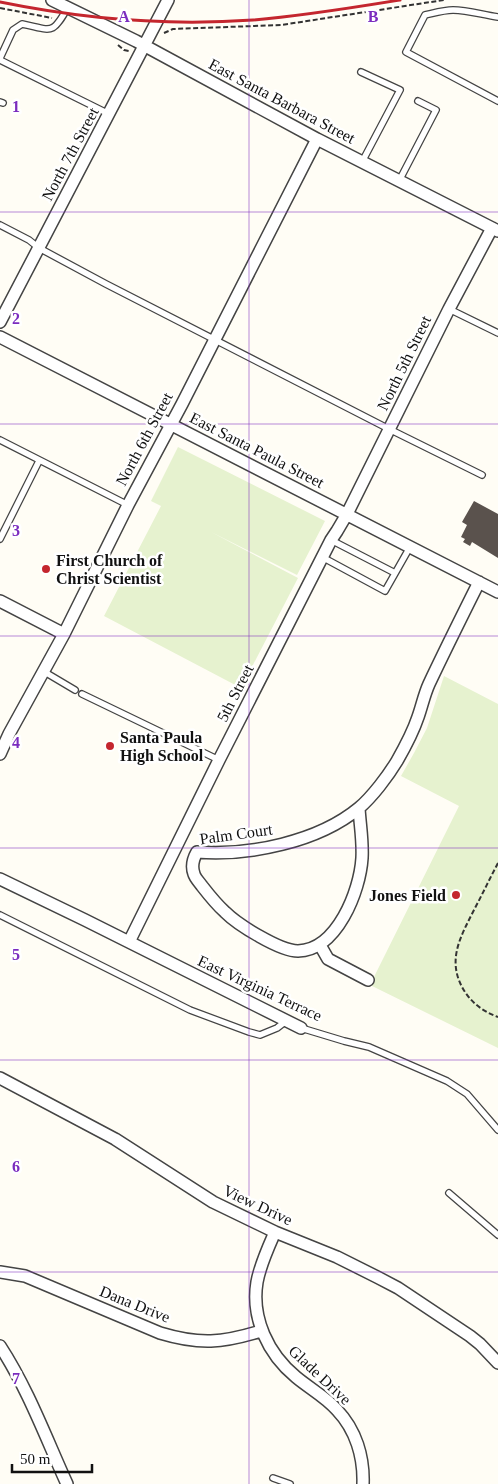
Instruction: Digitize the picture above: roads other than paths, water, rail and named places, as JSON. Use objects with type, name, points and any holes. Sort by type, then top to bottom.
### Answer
[{"type":"street","name":"East Santa Barbara Street","points":[[52,0],[145,46],[317,139],[495,229]]},
{"type":"street","name":"North 7th Street","points":[[0,322],[168,0]]},
{"type":"street","name":"North 6th Street","points":[[1,750],[64,634],[128,505],[317,139]]},
{"type":"street","name":"North 5th Street","points":[[347,514],[449,309],[495,229]]},
{"type":"street","name":"East Santa Paula Street","points":[[0,337],[498,592]]},
{"type":"street","name":"5th Street","points":[[129,942],[330,540],[347,514]]},
{"type":"street","name":"Palm Court","points":[[320,945],[308,950],[297,951],[284,948],[260,937],[225,913],[194,874],[192,860],[197,852],[222,853],[282,844],[305,837],[327,828],[359,808],[376,790],[401,753],[418,718],[428,687],[479,582]]},
{"type":"street","points":[[0,601],[64,634]]},
{"type":"street","points":[[359,808],[362,860],[354,894],[337,926],[320,945],[328,959],[368,980]]},
{"type":"street","name":"East Virginia Terrace","points":[[0,879],[301,1028]]},
{"type":"street","name":"View Drive","points":[[0,1078],[115,1139],[213,1202],[275,1232],[337,1257],[398,1288],[470,1336],[498,1363]]},
{"type":"street","name":"Glade Drive","points":[[275,1232],[257,1282],[256,1310],[261,1331],[283,1364],[295,1376],[338,1410],[355,1438],[360,1451],[363,1464],[363,1484]]},
{"type":"street","name":"Dana Drive","points":[[0,1272],[25,1276],[160,1333],[173,1336],[212,1342],[261,1331]]},
{"type":"street","points":[[0,1346],[26,1392],[67,1484]]},
{"type":"lane","points":[[68,8],[56,27],[51,30],[22,24],[13,30],[0,59],[109,114]]},
{"type":"lane","points":[[498,17],[451,9],[425,15],[406,52],[498,101]]},
{"type":"lane","points":[[361,72],[400,90],[362,162]]},
{"type":"lane","points":[[399,181],[436,110],[418,101]]},
{"type":"lane","points":[[0,225],[29,240],[39,248],[482,476]]},
{"type":"lane","points":[[449,309],[498,334]]},
{"type":"lane","points":[[0,440],[128,505]]},
{"type":"lane","points":[[0,539],[39,461]]},
{"type":"lane","points":[[330,540],[395,573]]},
{"type":"lane","points":[[322,557],[385,591],[410,547]]},
{"type":"lane","points":[[43,671],[75,690]]},
{"type":"lane","points":[[82,694],[219,760]]},
{"type":"lane","points":[[0,915],[190,1010],[249,1032],[260,1035],[277,1028],[286,1021]]},
{"type":"lane","name":"East Virginia Terrace","points":[[301,1028],[369,1047],[447,1081],[466,1094],[498,1130]]},
{"type":"lane","points":[[449,1193],[498,1235]]},
{"type":"lane","points":[[274,1478],[290,1484]]},
{"type":"railway","points":[[0,2],[63,13],[126,20],[221,22],[327,12],[400,0]]},
{"type":"place","name":"First Church of Christ Scientist","points":[[46,569]]},
{"type":"place","name":"Santa Paula High School","points":[[110,746]]},
{"type":"place","name":"Jones Field","points":[[456,895]]}]
